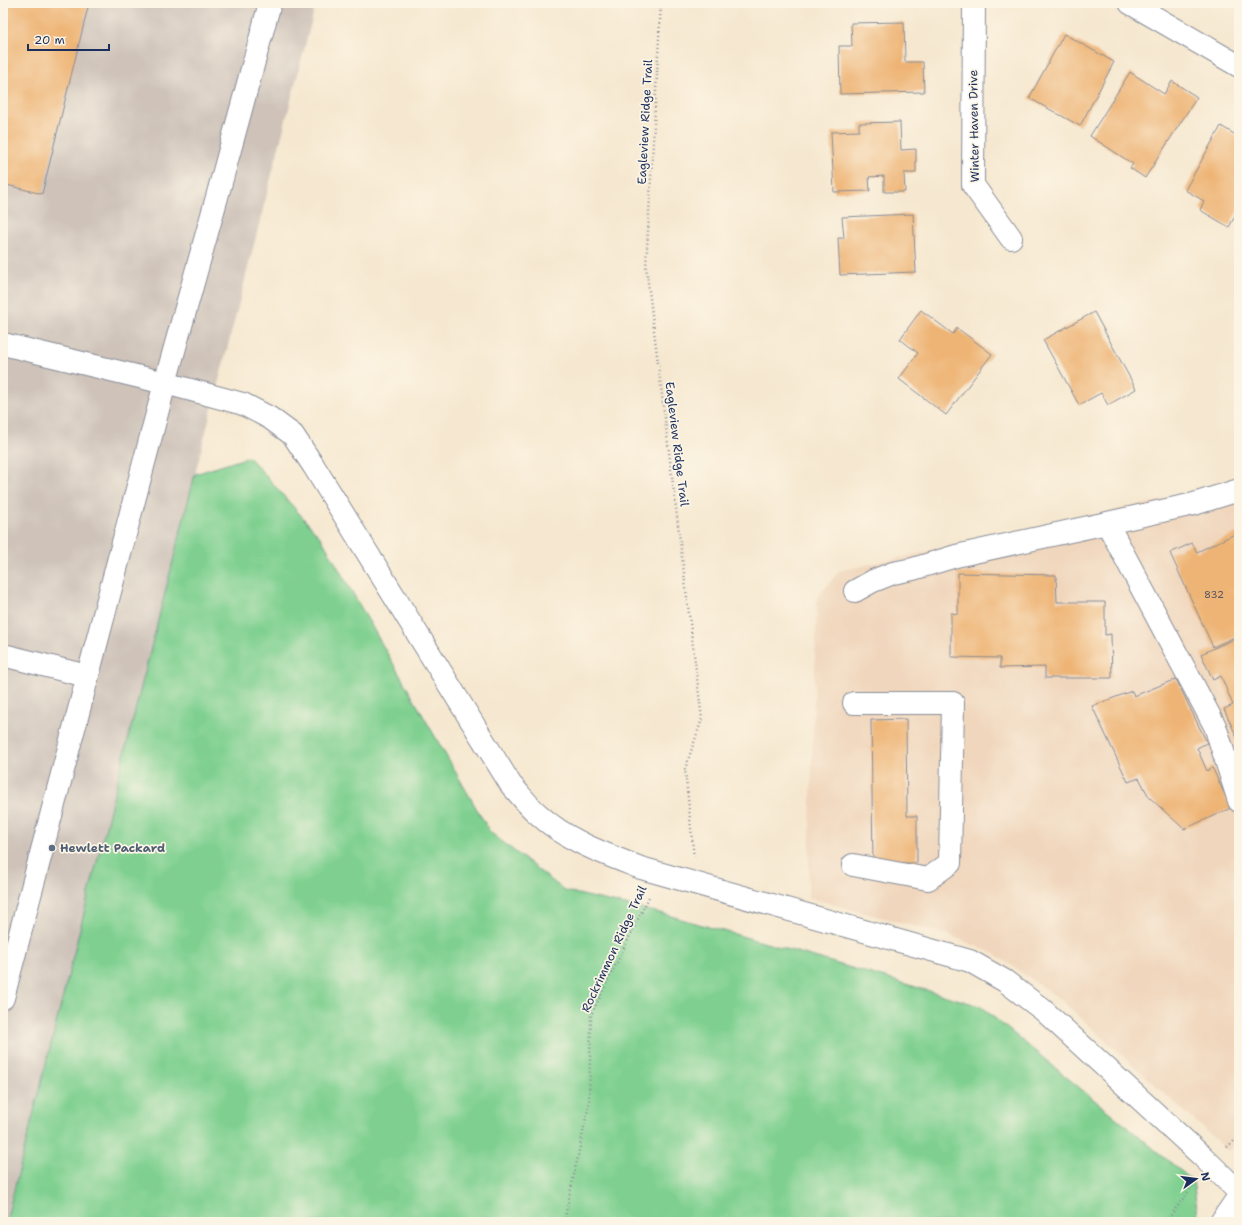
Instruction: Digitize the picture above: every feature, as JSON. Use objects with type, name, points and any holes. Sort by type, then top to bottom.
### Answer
[{"type":"street","points":[[3,998],[165,383],[220,189],[270,3]]},
{"type":"street","name":"Winter Haven Drive","points":[[974,3],[973,186],[1011,238]]},
{"type":"street","points":[[1130,3],[1239,66]]},
{"type":"street","points":[[3,344],[165,383],[243,404],[270,418],[293,435],[318,471],[511,784],[538,814],[566,835],[594,850],[641,868],[970,961],[1005,981],[1043,1010],[1239,1192]]},
{"type":"street","points":[[854,592],[873,581],[893,573],[913,569],[956,556],[1194,504],[1239,490]]},
{"type":"street","points":[[1107,523],[1215,726],[1239,801]]},
{"type":"street","points":[[3,655],[87,676]]},
{"type":"street","points":[[853,865],[928,879],[950,863],[952,703],[854,703]]},
{"type":"street","points":[[1221,1222],[1239,1196]]},
{"type":"path","name":"Eagleview Ridge Trail","points":[[661,3],[646,266],[702,719],[685,769],[697,884]]},
{"type":"path","name":"Rockrimmon Ridge Trail","points":[[564,1222],[589,1104],[591,1015],[660,874]]},
{"type":"path","points":[[1239,928],[1237,934],[1239,937]]},
{"type":"shaded area","name":"Hewlett Packard","points":[[3,3],[316,3],[6,1222],[3,1222]]},
{"type":"shaded area","points":[[1239,478],[1239,1141],[1228,1151],[1060,999],[995,954],[949,935],[808,897],[817,598],[839,571],[1198,492]]},
{"type":"green space","points":[[249,457],[321,538],[490,832],[565,891],[660,913],[980,1006],[1193,1181],[1199,1222],[6,1222],[195,474]]},
{"type":"building","points":[[3,3],[89,3],[42,194],[3,184]]},
{"type":"building","points":[[904,22],[905,62],[923,62],[924,92],[840,94],[839,46],[852,46],[851,23]]},
{"type":"building","points":[[1064,34],[1114,62],[1080,126],[1029,98]]},
{"type":"building","points":[[1130,72],[1164,94],[1172,81],[1197,97],[1145,178],[1130,168],[1133,164],[1090,136]]},
{"type":"building","points":[[900,122],[901,150],[916,149],[916,173],[904,173],[905,192],[884,192],[884,176],[869,177],[870,191],[834,192],[831,132],[859,131],[859,123]]},
{"type":"building","points":[[1221,126],[1239,137],[1239,209],[1229,227],[1200,210],[1204,201],[1185,190]]},
{"type":"building","points":[[913,214],[916,272],[840,275],[838,238],[844,238],[842,217]]},
{"type":"building","points":[[921,310],[953,334],[957,328],[992,354],[946,415],[899,379],[918,353],[900,339]]},
{"type":"building","points":[[1094,312],[1136,389],[1108,405],[1101,393],[1079,405],[1043,340]]},
{"type":"building","points":[[1239,532],[1239,635],[1213,647],[1170,553],[1192,543],[1197,552]]},
{"type":"building","points":[[958,573],[1056,575],[1057,602],[1105,602],[1105,635],[1111,634],[1112,678],[1045,678],[1045,667],[1000,668],[1000,658],[951,657],[951,613],[958,614]]},
{"type":"building","points":[[1239,637],[1239,742],[1224,709],[1233,705],[1221,676],[1213,680],[1201,654]]},
{"type":"building","points":[[1176,679],[1207,743],[1197,748],[1207,771],[1212,767],[1231,808],[1184,829],[1149,797],[1139,778],[1128,782],[1092,706],[1132,691],[1134,696]]},
{"type":"building","points":[[906,719],[907,816],[917,816],[917,863],[873,863],[871,720]]},
{"type":"place","name":"Hewlett Packard","points":[[52,848]]}]
